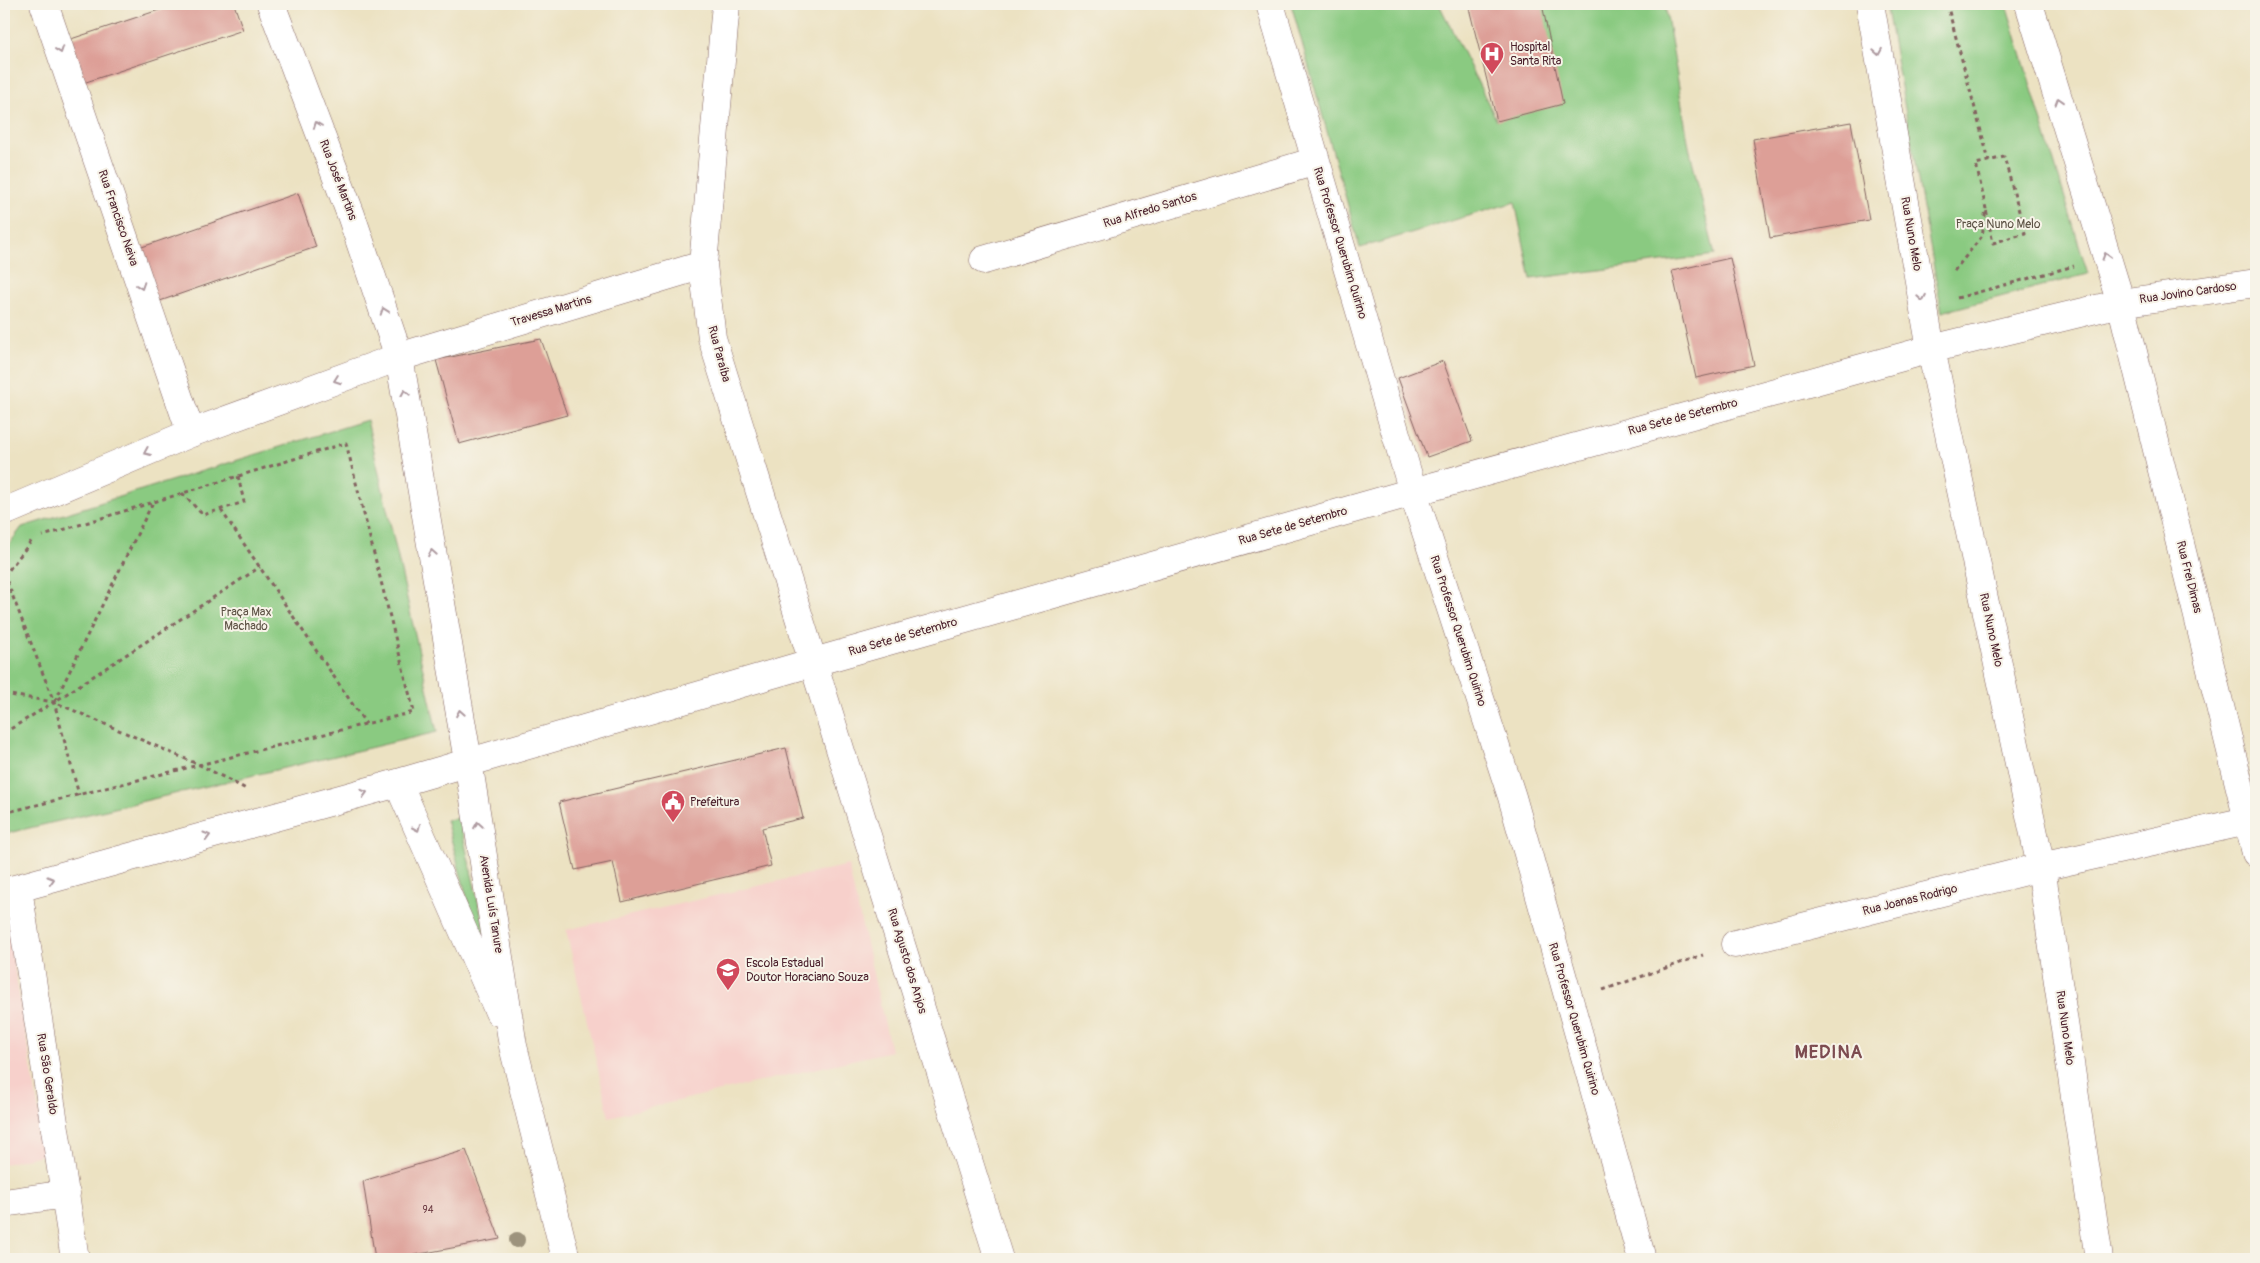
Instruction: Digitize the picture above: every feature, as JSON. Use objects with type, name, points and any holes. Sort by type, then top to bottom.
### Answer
[{"type":"street","name":"Rua Francisco Neiva","points":[[44,4],[192,433]]},
{"type":"street","name":"Rua José Martins","points":[[271,4],[351,215],[399,358]]},
{"type":"street","name":"Rua Paraíba","points":[[726,4],[703,265],[712,338],[814,662]]},
{"type":"street","name":"Rua Professor Querubim Quirino","points":[[1270,4],[1413,492],[1512,797],[1642,1259]]},
{"type":"street","name":"Rua Nuno Melo","points":[[1870,4],[1931,349],[2041,867],[2099,1259]]},
{"type":"street","points":[[2029,4],[2120,303]]},
{"type":"street","name":"Rua Alfredo Santos","points":[[984,260],[1316,161]]},
{"type":"street","name":"Travessa Martins","points":[[399,358],[703,265]]},
{"type":"street","name":"Rua Jovino Cardoso","points":[[2120,303],[2256,283]]},
{"type":"street","name":"Rua Sete de Setembro","points":[[468,761],[1413,492],[1931,349],[2120,303]]},
{"type":"street","name":"Rua Frei Dimas","points":[[2120,303],[2253,820],[2256,853]]},
{"type":"street","points":[[4,512],[192,433],[399,358],[468,761],[398,783],[11,891]]},
{"type":"street","name":"Rua Agusto dos Anjos","points":[[814,662],[999,1259]]},
{"type":"street","name":"Avenida Luís Tanure","points":[[468,761],[514,1046],[566,1259]]},
{"type":"street","name":"Avenida Luís Tanure","points":[[398,783],[514,1046]]},
{"type":"street","name":"Rua Joanas Rodrigo","points":[[1735,944],[2041,867],[2253,820]]},
{"type":"street","name":"Rua São Geraldo","points":[[11,891],[76,1259]]},
{"type":"street","points":[[4,1203],[66,1194]]},
{"type":"path","points":[[1947,4],[1988,161]]},
{"type":"path","points":[[2004,157],[2025,233],[1993,243],[1986,209],[1976,164],[2004,157]]},
{"type":"path","points":[[1953,272],[1982,236],[1986,209]]},
{"type":"path","points":[[1951,299],[2066,267]]},
{"type":"path","points":[[4,814],[414,712],[346,443],[32,539],[4,575],[54,702],[79,795]]},
{"type":"path","points":[[182,493],[203,515],[221,510],[244,502],[238,476]]},
{"type":"path","points":[[54,702],[153,502]]},
{"type":"path","points":[[221,510],[366,724]]},
{"type":"path","points":[[4,733],[260,567]]},
{"type":"path","points":[[4,694],[54,702],[202,766],[291,813]]},
{"type":"path","points":[[1569,1002],[1735,944]]},
{"type":"shaded area","name":"Escola Estadual Doutor Horaciano Souza","points":[[848,865],[891,1051],[609,1117],[566,930]]},
{"type":"shaded area","points":[[4,918],[6,918],[46,1154],[4,1164]]},
{"type":"green space","name":"Hospital Santa Rita","points":[[1291,4],[1439,4],[1497,121],[1542,5],[1665,4],[1689,147],[1715,255],[1531,279],[1515,202],[1360,248]]},
{"type":"green space","name":"Praça Nuno Melo","points":[[1886,4],[2006,4],[2088,274],[1942,312]]},
{"type":"green space","name":"Praça Max Machado","points":[[367,420],[437,732],[4,834],[4,551],[22,527]]},
{"type":"green space","points":[[459,818],[489,949],[481,949],[446,820]]},
{"type":"building","points":[[177,4],[234,4],[243,30],[77,85],[62,42]]},
{"type":"building","points":[[1468,4],[1542,4],[1563,104],[1497,121]]},
{"type":"building","points":[[1851,122],[1869,220],[1770,238],[1753,139]]},
{"type":"building","points":[[298,193],[316,247],[157,302],[139,248]]},
{"type":"building","points":[[1730,258],[1754,365],[1696,378],[1672,271]]},
{"type":"building","points":[[541,339],[567,415],[459,444],[436,360]]},
{"type":"building","points":[[1443,361],[1472,441],[1427,457],[1398,378]]},
{"type":"building","name":"Prefeitura","points":[[786,748],[803,818],[762,828],[771,866],[622,902],[613,862],[575,870],[559,802]]},
{"type":"building","points":[[466,1150],[500,1239],[393,1259],[375,1259],[363,1181]]},
{"type":"place","name":"Hospital Santa Rita","points":[[1492,75]]},
{"type":"place","name":"Prefeitura","points":[[673,823]]},
{"type":"place","name":"Escola Estadual Doutor Horaciano Souza","points":[[728,991]]},
{"type":"district","name":"MEDINA","points":[[1829,1052]]}]
